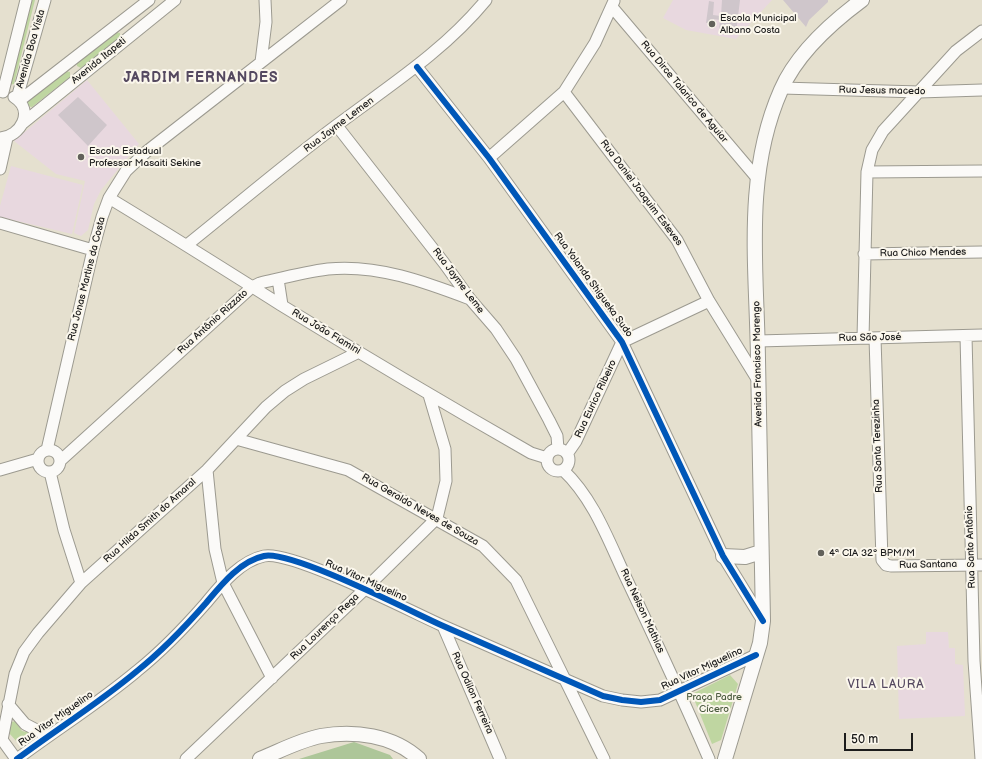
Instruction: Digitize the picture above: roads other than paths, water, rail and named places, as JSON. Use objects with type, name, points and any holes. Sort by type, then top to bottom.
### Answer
[{"type":"main road","name":"Avenida Francisco Marengo","points":[[727,758],[760,643],[763,621],[759,382],[754,237],[757,178],[765,136],[782,88],[794,67],[816,41],[859,1]]},
{"type":"main road","points":[[722,556],[745,557],[761,552]]},
{"type":"main road","points":[[260,759],[320,736],[344,734],[366,735],[393,742],[419,759]]},
{"type":"street","name":"Avenida Boa Vista","points":[[2,92],[26,0]]},
{"type":"street","name":"Avenida Boa Vista","points":[[18,100],[45,0]]},
{"type":"street","points":[[148,0],[159,13]]},
{"type":"street","name":"Avenida Itapeti","points":[[18,100],[148,0]]},
{"type":"street","name":"Avenida Itapeti","points":[[3,138],[14,134],[23,122],[175,0]]},
{"type":"street","points":[[261,62],[266,22],[265,0]]},
{"type":"street","name":"Rua Jonas Martins da Costa","points":[[47,450],[93,250],[109,198],[126,171],[146,152],[341,0]]},
{"type":"street","name":"Rua Jayme Lemen","points":[[187,244],[337,126],[417,67],[470,20],[486,0]]},
{"type":"street","points":[[489,158],[564,92],[595,43],[613,4]]},
{"type":"street","name":"Rua Dirce Talarico de Aguiar","points":[[613,4],[757,178]]},
{"type":"street","points":[[863,338],[867,172],[872,150],[883,131],[956,51],[982,30]]},
{"type":"street","name":"Rua Yolanda Shigueka Sudo","points":[[417,67],[489,158],[622,342],[722,556],[763,621]]},
{"type":"street","name":"Rua Jesus macedo","points":[[782,88],[919,92],[982,90]]},
{"type":"street","points":[[2,92],[18,100],[23,107],[23,122]]},
{"type":"street","name":"Rua Daniel Joaquim Esteves","points":[[564,92],[677,240],[709,301],[759,382]]},
{"type":"street","name":"Rua Jayme Leme","points":[[337,126],[444,263],[470,299],[496,329],[516,359],[557,436],[563,451]]},
{"type":"street","points":[[0,169],[3,138]]},
{"type":"street","points":[[867,172],[982,171]]},
{"type":"street","name":"Rua João Fiamini","points":[[109,198],[187,244],[252,287],[429,395],[531,453],[547,458]]},
{"type":"street","points":[[0,223],[93,250]]},
{"type":"street","name":"Rua Chico Mendes","points":[[864,254],[982,252]]},
{"type":"street","name":"Rua Antônio Rizzato","points":[[60,461],[252,287],[278,279],[329,269],[356,269],[395,274],[429,284],[470,299]]},
{"type":"street","points":[[278,279],[282,305]]},
{"type":"street","points":[[622,342],[709,301]]},
{"type":"street","name":"Rua São José","points":[[758,341],[982,335]]},
{"type":"street","name":"Rua Santo Antônio","points":[[966,336],[977,565],[974,661],[981,759]]},
{"type":"street","name":"Rua Santa Terezinha","points":[[875,338],[881,555]]},
{"type":"street","name":"Rua Eurico Ribeiro","points":[[563,451],[576,441],[622,342]]},
{"type":"street","name":"Rua Hilda Smith do Amaral","points":[[1,738],[16,674],[24,652],[38,633],[81,583],[207,470],[266,407],[285,391],[304,379],[359,352]]},
{"type":"street","points":[[429,395],[445,449],[446,482],[437,518]]},
{"type":"street","name":"Rua Geraldo Neves de Souza","points":[[236,439],[348,470],[437,518],[483,546],[516,580],[604,759]]},
{"type":"street","points":[[47,450],[56,452],[60,461],[56,470],[50,472],[40,467],[38,459],[42,452],[47,450]]},
{"type":"street","points":[[563,451],[569,461],[564,470],[553,470],[548,465],[547,458],[551,452],[563,451]]},
{"type":"street","points":[[0,470],[38,459]]},
{"type":"street","points":[[207,470],[215,549],[223,583],[272,678]]},
{"type":"street","name":"Rua Nelson Mathias","points":[[564,470],[578,486],[595,513],[680,691],[709,759]]},
{"type":"street","points":[[50,472],[64,530],[81,583]]},
{"type":"street","name":"Rua Lourenço Rega","points":[[189,758],[437,518]]},
{"type":"street","name":"Rua Santana","points":[[881,555],[884,563],[891,566],[977,565]]},
{"type":"street","name":"Rua Vitor Miguelino","points":[[16,759],[91,707],[138,671],[189,622],[223,583],[245,565],[265,556],[280,556],[364,590],[603,696],[622,700],[641,702],[660,700],[756,655]]},
{"type":"street","name":"Rua Odilon Ferreira","points":[[443,626],[500,759]]},
{"type":"street","points":[[8,704],[25,724],[48,736]]},
{"type":"street","points":[[1,738],[16,759]]},
{"type":"place","name":"Escola Municipal Albano Costa","points":[[712,24]]},
{"type":"place","name":"Escola Estadual Professor Masaiti Sekine","points":[[81,157]]},
{"type":"place","name":"4ª CIA 32º BPM/M","points":[[821,553]]},
{"type":"district","name":"JARDIM FERNANDES","points":[[201,78]]},
{"type":"district","name":"VILA LAURA","points":[[886,685]]},
{"type":"park label","name":"Praça Padre Cícero","points":[[714,702]]}]
